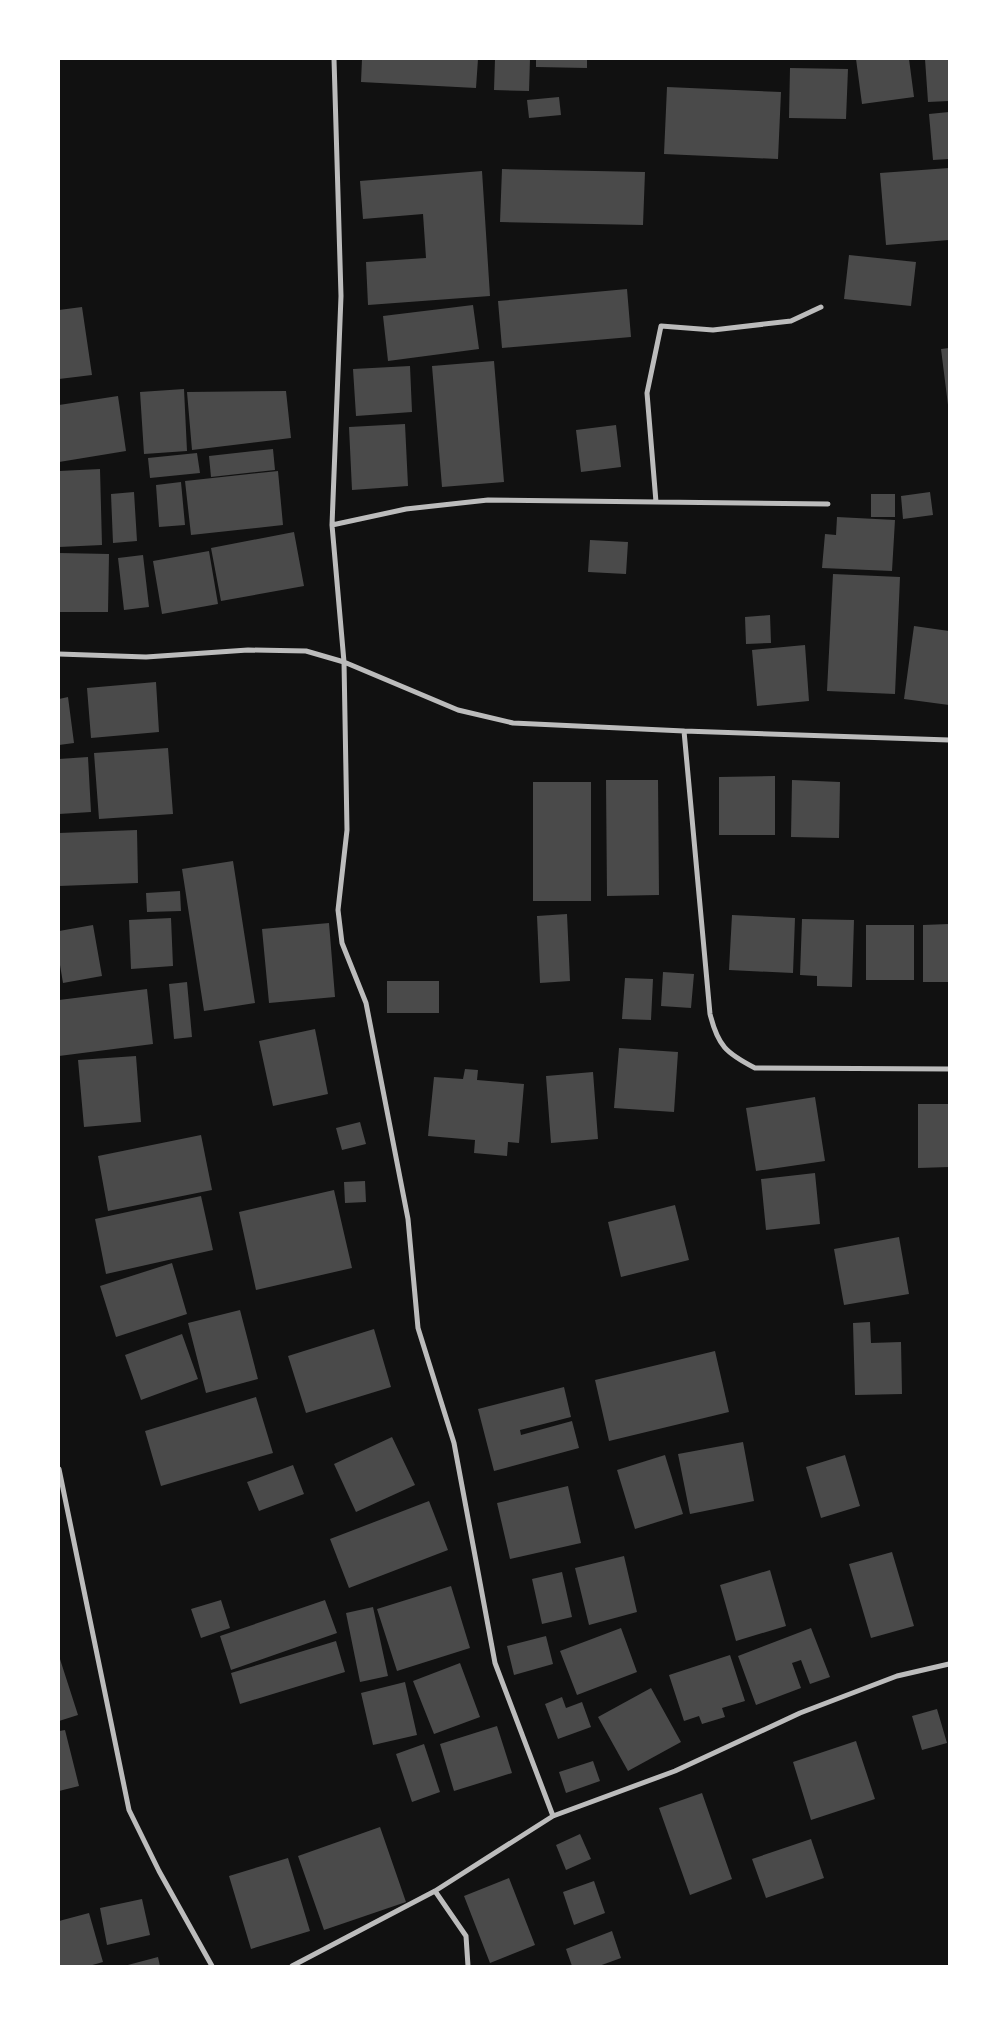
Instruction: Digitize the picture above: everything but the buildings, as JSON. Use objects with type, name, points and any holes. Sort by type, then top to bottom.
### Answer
[{"type":"street","points":[[334,59],[341,296],[332,525],[344,662],[347,830],[338,910],[342,943],[366,1003],[408,1219],[418,1328],[454,1443],[495,1663],[553,1816]]},
{"type":"street","points":[[656,502],[647,394],[661,326],[713,330],[791,321],[821,307]]},
{"type":"street","points":[[332,525],[406,509],[488,500],[828,504]]},
{"type":"street","points":[[59,654],[146,657],[248,650],[306,651],[344,662],[458,710],[513,723],[684,732],[949,740]]},
{"type":"street","points":[[684,732],[710,1014],[716,1036],[733,1056],[755,1068],[949,1069]]},
{"type":"street","points":[[59,1470],[129,1810],[159,1871],[212,1966]]},
{"type":"street","points":[[292,1966],[434,1891],[553,1816],[675,1771],[809,1710],[897,1676],[949,1664]]},
{"type":"street","points":[[434,1891],[466,1936],[468,1966]]}]
